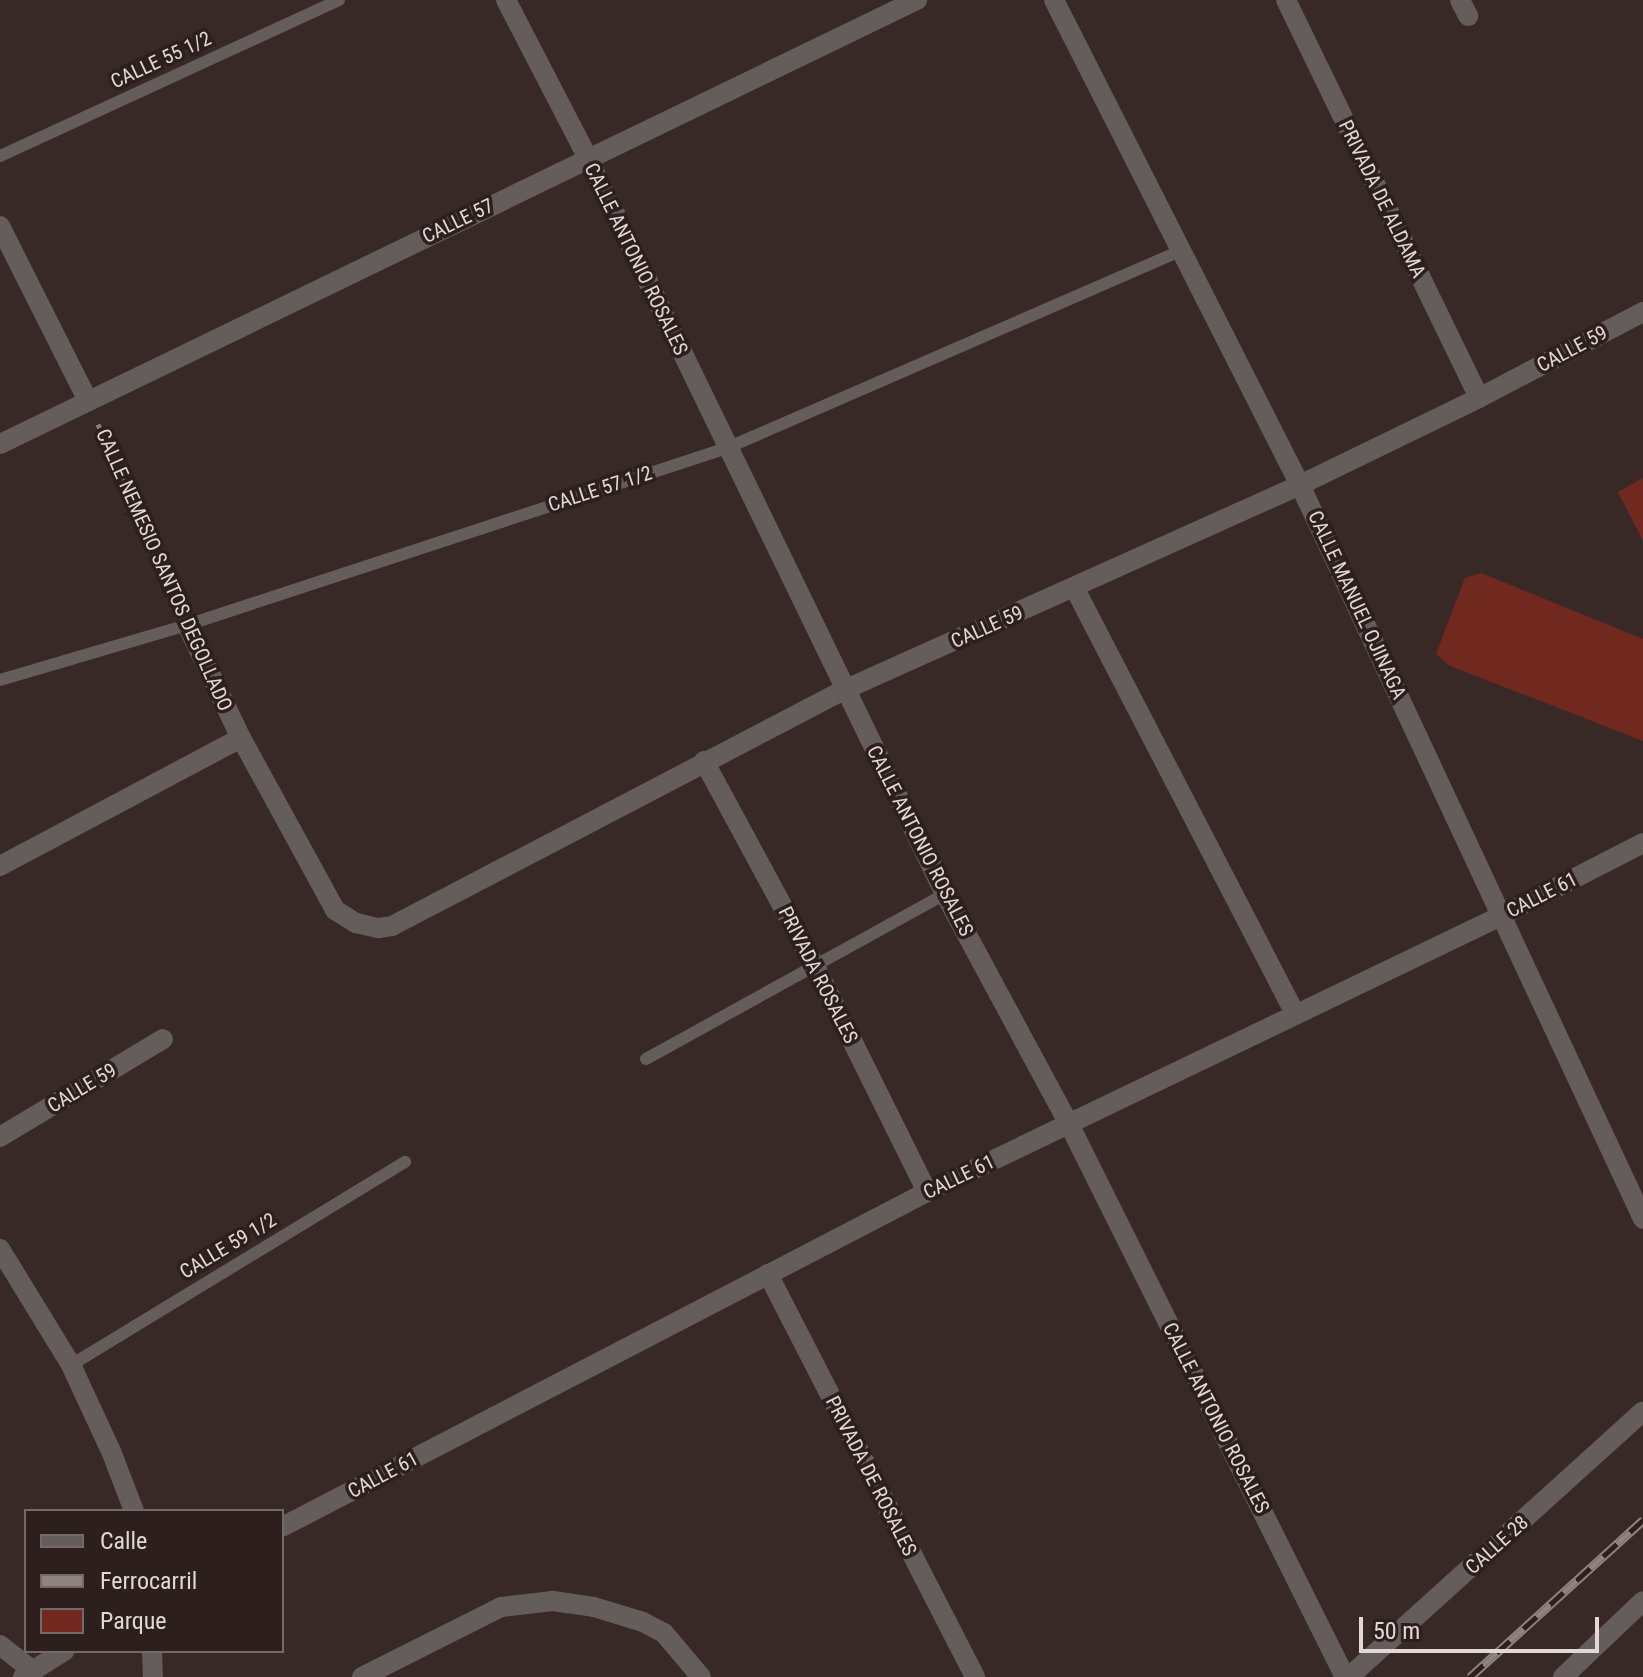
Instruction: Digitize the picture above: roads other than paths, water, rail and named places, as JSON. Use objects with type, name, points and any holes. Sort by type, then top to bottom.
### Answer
[{"type":"street","name":"CALLE ANTONIO ROSALES","points":[[506,0],[588,158],[945,894],[1069,1124],[1347,1677]]},
{"type":"street","name":"CALLE 57","points":[[0,444],[917,0]]},
{"type":"street","name":"CALLE MANUEL OJINAGA","points":[[1054,0],[1300,485],[1643,1219]]},
{"type":"street","name":"PRIVADA DE ALDAMA","points":[[1286,0],[1479,398]]},
{"type":"street","points":[[0,226],[88,401]]},
{"type":"street","name":"CALLE 59","points":[[335,910],[356,923],[378,928],[410,919],[704,761],[844,690],[1075,589],[1300,485],[1479,398],[1643,312]]},
{"type":"street","points":[[1075,589],[1295,1014]]},
{"type":"street","name":"CALLE NEMESIO SANTOS DEGOLLADO","points":[[187,625],[241,738],[335,910]]},
{"type":"street","points":[[0,866],[241,738]]},
{"type":"street","name":"PRIVADA ROSALES","points":[[704,761],[815,966],[927,1192]]},
{"type":"street","name":"CALLE 61","points":[[284,1526],[927,1192],[1503,915],[1643,843]]},
{"type":"street","name":"CALLE 59","points":[[0,1137],[163,1039]]},
{"type":"street","points":[[0,1249],[71,1365],[111,1451],[133,1509]]},
{"type":"street","name":"PRIVADA DE ROSALES","points":[[768,1274],[975,1677]]},
{"type":"street","name":"CALLE 28","points":[[1347,1677],[1643,1411]]},
{"type":"street","points":[[362,1677],[501,1607],[553,1601],[594,1607],[643,1622],[664,1633],[701,1677]]},
{"type":"street","points":[[1563,1677],[1643,1601]]},
{"type":"street","points":[[0,1645],[28,1674],[61,1653]]},
{"type":"street","points":[[152,1653],[153,1677]]},
{"type":"lane","name":"CALLE 55 1/2","points":[[0,156],[339,0]]},
{"type":"lane","name":"CALLE 57 1/2","points":[[0,680],[187,625],[727,448],[1183,250]]},
{"type":"lane","points":[[646,1059],[945,894]]},
{"type":"lane","name":"CALLE 59 1/2","points":[[71,1365],[405,1162]]},
{"type":"railway","points":[[1470,1677],[1643,1520]]}]
